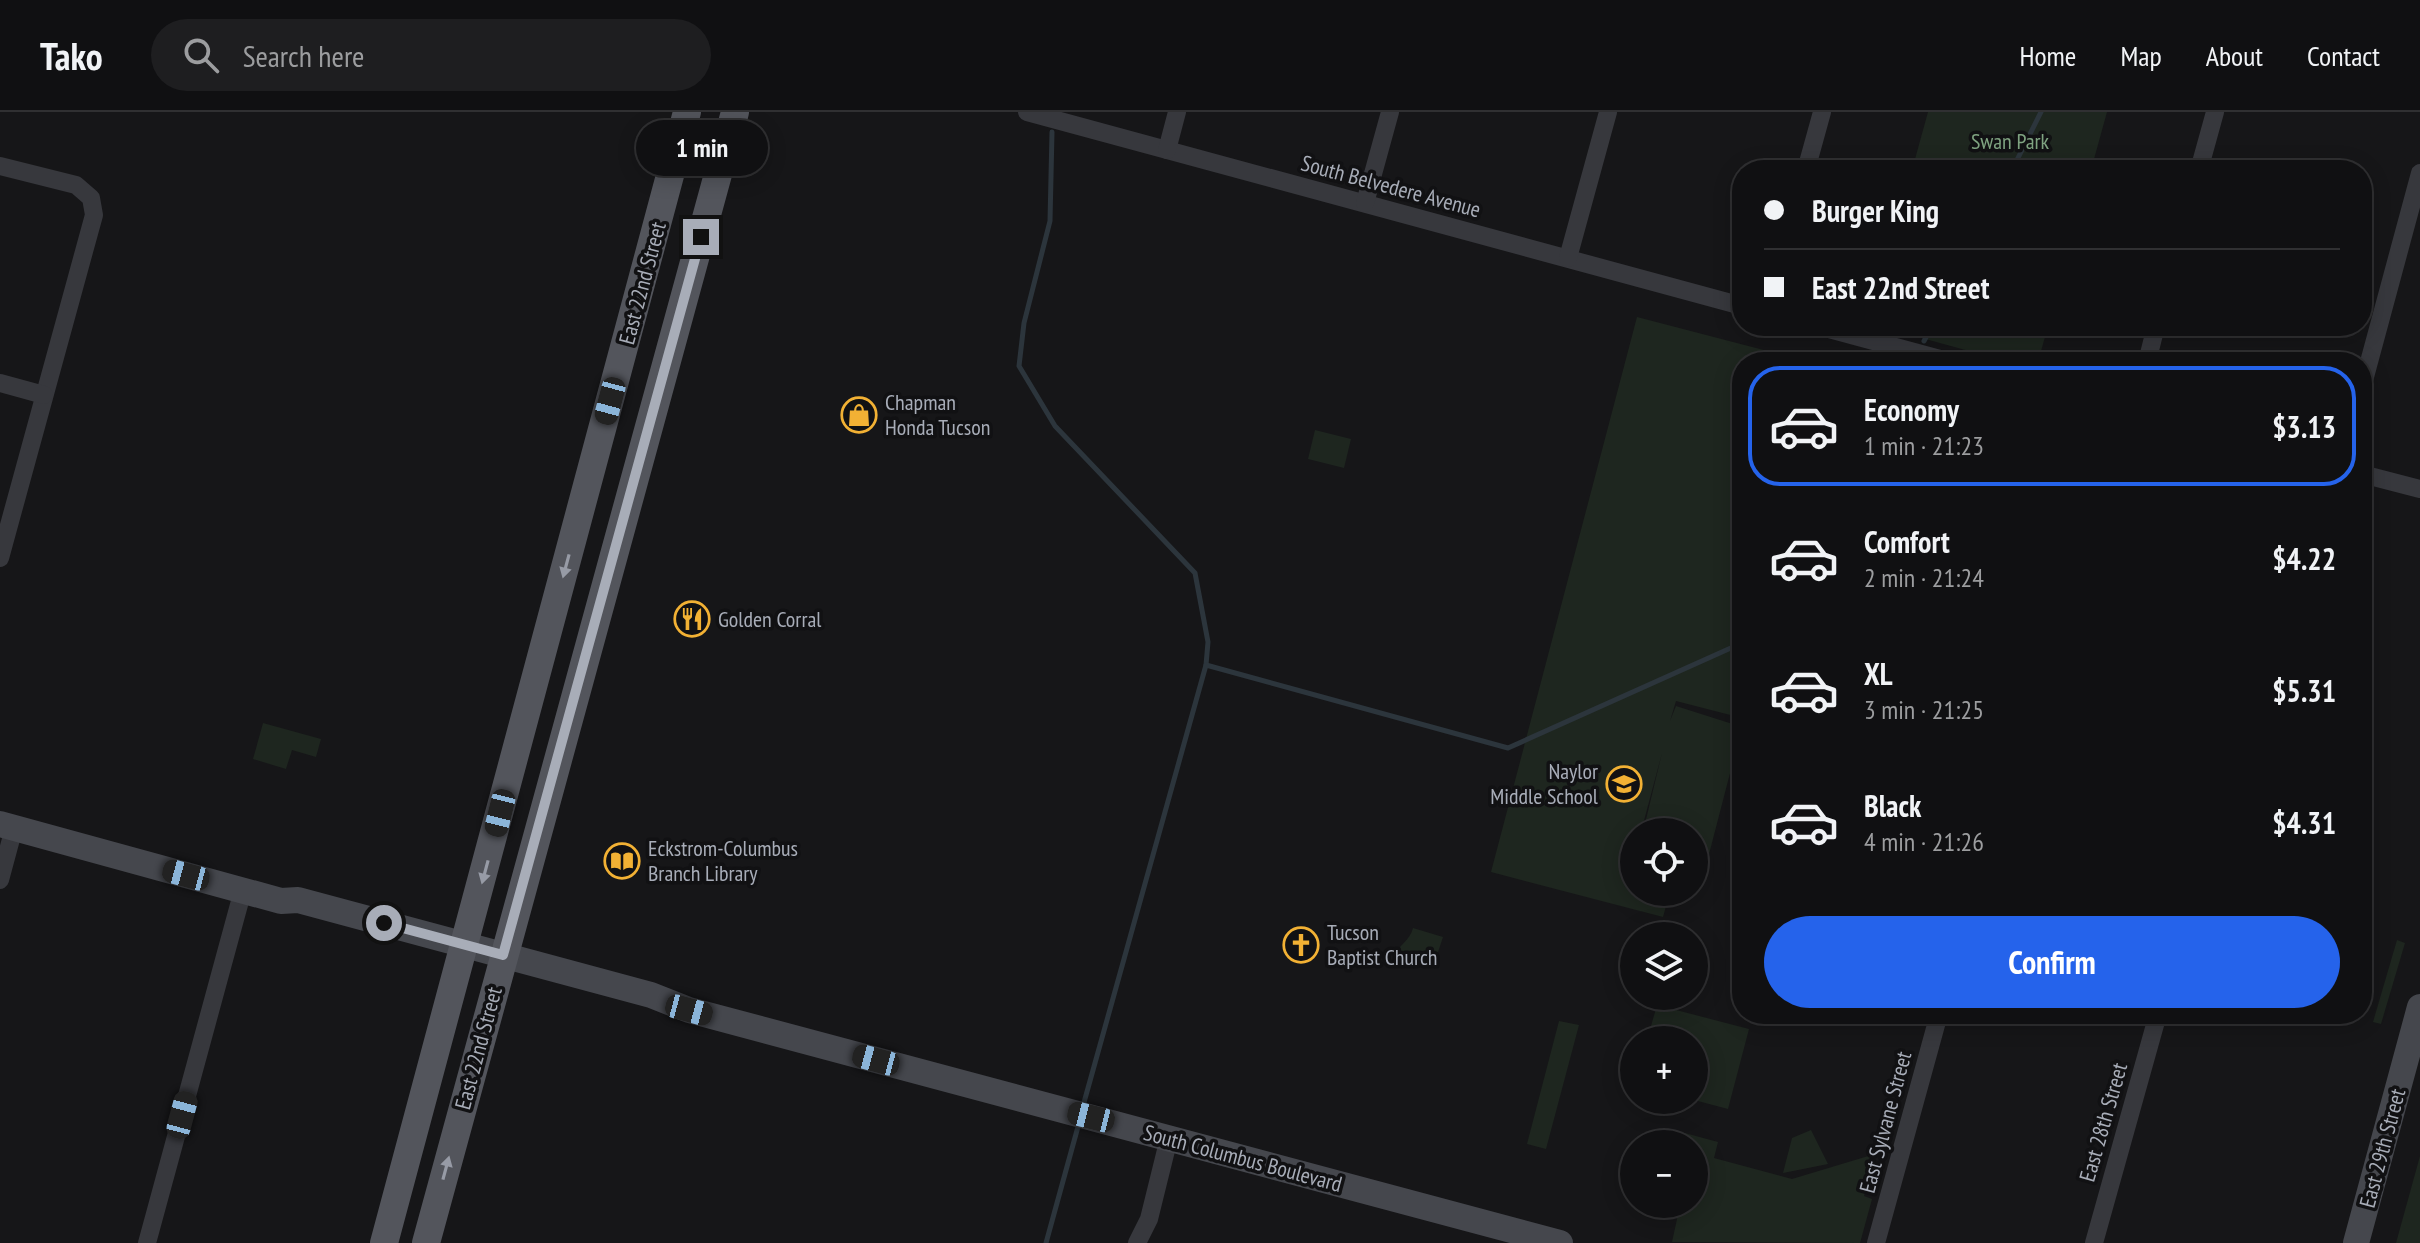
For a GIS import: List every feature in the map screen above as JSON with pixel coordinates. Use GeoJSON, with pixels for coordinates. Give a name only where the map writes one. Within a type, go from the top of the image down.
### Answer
{"type":"FeatureCollection","features":[{"type":"Feature","properties":{"kind":"main road","name":"East 22nd Street"},"geometry":{"type":"LineString","coordinates":[[384,1243],[687,112]]}},
{"type":"Feature","properties":{"kind":"main road","name":"East 22nd Street"},"geometry":{"type":"LineString","coordinates":[[426,1243],[735,112]]}},
{"type":"Feature","properties":{"kind":"street","name":"South Belvedere Avenue"},"geometry":{"type":"LineString","coordinates":[[1027,112],[1732,303]]}},
{"type":"Feature","properties":{"kind":"street"},"geometry":{"type":"LineString","coordinates":[[1167,150],[1177,112]]}},
{"type":"Feature","properties":{"kind":"street"},"geometry":{"type":"LineString","coordinates":[[1365,203],[1390,112]]}},
{"type":"Feature","properties":{"kind":"street"},"geometry":{"type":"LineString","coordinates":[[1568,258],[1608,112]]}},
{"type":"Feature","properties":{"kind":"street"},"geometry":{"type":"LineString","coordinates":[[1809,160],[1822,112]]}},
{"type":"Feature","properties":{"kind":"street"},"geometry":{"type":"LineString","coordinates":[[2202,160],[2215,112]]}},
{"type":"Feature","properties":{"kind":"street"},"geometry":{"type":"LineString","coordinates":[[0,166],[76,185],[96,201],[0,558]]}},
{"type":"Feature","properties":{"kind":"street"},"geometry":{"type":"LineString","coordinates":[[2372,352],[2420,173]]}},
{"type":"Feature","properties":{"kind":"street"},"geometry":{"type":"LineString","coordinates":[[1855,336],[1914,352]]}},
{"type":"Feature","properties":{"kind":"street"},"geometry":{"type":"LineString","coordinates":[[0,383],[44,395]]}},
{"type":"Feature","properties":{"kind":"street"},"geometry":{"type":"LineString","coordinates":[[2372,477],[2420,489]]}},
{"type":"Feature","properties":{"kind":"street","name":"South Columbus Boulevard"},"geometry":{"type":"LineString","coordinates":[[7,826],[281,901],[298,900],[464,944],[651,995],[689,1010],[1560,1243]]}},
{"type":"Feature","properties":{"kind":"street"},"geometry":{"type":"LineString","coordinates":[[0,880],[7,826]]}},
{"type":"Feature","properties":{"kind":"street"},"geometry":{"type":"LineString","coordinates":[[147,1243],[243,890]]}},
{"type":"Feature","properties":{"kind":"street","name":"East 29th Street"},"geometry":{"type":"LineString","coordinates":[[2356,1243],[2420,1007]]}},
{"type":"Feature","properties":{"kind":"street","name":"East Sylvane Street"},"geometry":{"type":"LineString","coordinates":[[1876,1243],[1936,1024]]}},
{"type":"Feature","properties":{"kind":"street","name":"East 28th Street"},"geometry":{"type":"LineString","coordinates":[[2094,1243],[2155,1024]]}},
{"type":"Feature","properties":{"kind":"street"},"geometry":{"type":"LineString","coordinates":[[1138,1240],[1137,1222],[1164,1137]]}},
{"type":"Feature","properties":{"kind":"green space","name":"Swan Park"},"geometry":{"type":"Polygon","coordinates":[[[1928,112],[2107,112],[2094,160],[1915,160],[1928,112]]]}},
{"type":"Feature","properties":{"kind":"green space"},"geometry":{"type":"Polygon","coordinates":[[[1637,317],[1772,352],[1732,352],[1732,715],[1676,701],[1670,721],[1676,706],[1732,724],[1732,766],[1708,858],[1708,818],[1646,818],[1662,753],[1645,818],[1620,818],[1620,906],[1491,872],[1637,317]]]}},
{"type":"Feature","properties":{"kind":"green space"},"geometry":{"type":"Polygon","coordinates":[[[1914,336],[2045,336],[2041,352],[1973,352],[1914,336]]]}},
{"type":"Feature","properties":{"kind":"green space"},"geometry":{"type":"Polygon","coordinates":[[[1315,430],[1351,439],[1344,468],[1308,459],[1315,430]]]}},
{"type":"Feature","properties":{"kind":"green space"},"geometry":{"type":"Polygon","coordinates":[[[263,723],[321,739],[316,757],[292,750],[286,769],[253,759],[263,723]]]}},
{"type":"Feature","properties":{"kind":"green space"},"geometry":{"type":"Polygon","coordinates":[[[1621,906],[1666,906],[1663,917],[1621,906]]]}},
{"type":"Feature","properties":{"kind":"green space"},"geometry":{"type":"Polygon","coordinates":[[[1413,928],[1443,937],[1433,967],[1394,957],[1413,928]]]}},
{"type":"Feature","properties":{"kind":"green space"},"geometry":{"type":"Polygon","coordinates":[[[2397,940],[2405,943],[2381,1024],[2373,1022],[2397,940]]]}},
{"type":"Feature","properties":{"kind":"green space"},"geometry":{"type":"Polygon","coordinates":[[[1656,1010],[1676,1010],[1749,1029],[1728,1109],[1708,1104],[1708,1026],[1651,1026],[1656,1010]]]}},
{"type":"Feature","properties":{"kind":"green space"},"geometry":{"type":"Polygon","coordinates":[[[1559,1021],[1579,1025],[1546,1149],[1527,1144],[1559,1021]]]}},
{"type":"Feature","properties":{"kind":"green space"},"geometry":{"type":"Polygon","coordinates":[[[1811,1130],[1828,1164],[1783,1173],[1792,1138],[1811,1130]]]}},
{"type":"Feature","properties":{"kind":"green space"},"geometry":{"type":"Polygon","coordinates":[[[1708,1139],[1718,1142],[1714,1158],[1792,1179],[1875,1154],[1864,1196],[1872,1199],[1860,1243],[1672,1242],[1677,1219],[1708,1218],[1708,1139]]]}},
{"type":"Feature","properties":{"kind":"green space"},"geometry":{"type":"Polygon","coordinates":[[[2420,1156],[2420,1243],[2396,1243],[2420,1156]]]}},
{"type":"Feature","properties":{"kind":"waterway"},"geometry":{"type":"LineString","coordinates":[[2017,160],[2041,112]]}},
{"type":"Feature","properties":{"kind":"waterway"},"geometry":{"type":"LineString","coordinates":[[1052,132],[1050,221],[1024,323],[1019,366],[1055,426],[1195,573],[1208,642],[1206,665]]}},
{"type":"Feature","properties":{"kind":"waterway"},"geometry":{"type":"LineString","coordinates":[[1924,341],[1927,336]]}},
{"type":"Feature","properties":{"kind":"waterway"},"geometry":{"type":"LineString","coordinates":[[1083,1106],[1206,665],[1508,748],[1732,647]]}},
{"type":"Feature","properties":{"kind":"waterway"},"geometry":{"type":"LineString","coordinates":[[1046,1243],[1079,1123]]}},
{"type":"Feature","properties":{"kind":"place","name":"Chapman Honda Tucson"},"geometry":{"type":"Point","coordinates":[859,415]}},
{"type":"Feature","properties":{"kind":"place","name":"Golden Corral"},"geometry":{"type":"Point","coordinates":[692,619]}},
{"type":"Feature","properties":{"kind":"place","name":"Naylor Middle School"},"geometry":{"type":"Point","coordinates":[1624,784]}},
{"type":"Feature","properties":{"kind":"place","name":"Eckstrom-Columbus Branch Library"},"geometry":{"type":"Point","coordinates":[622,861]}},
{"type":"Feature","properties":{"kind":"place","name":"Tucson Baptist Church"},"geometry":{"type":"Point","coordinates":[1301,945]}},
{"type":"Feature","properties":{"kind":"route"},"geometry":{"type":"LineString","coordinates":[[384,923],[503,955],[701,237]]}}]}
